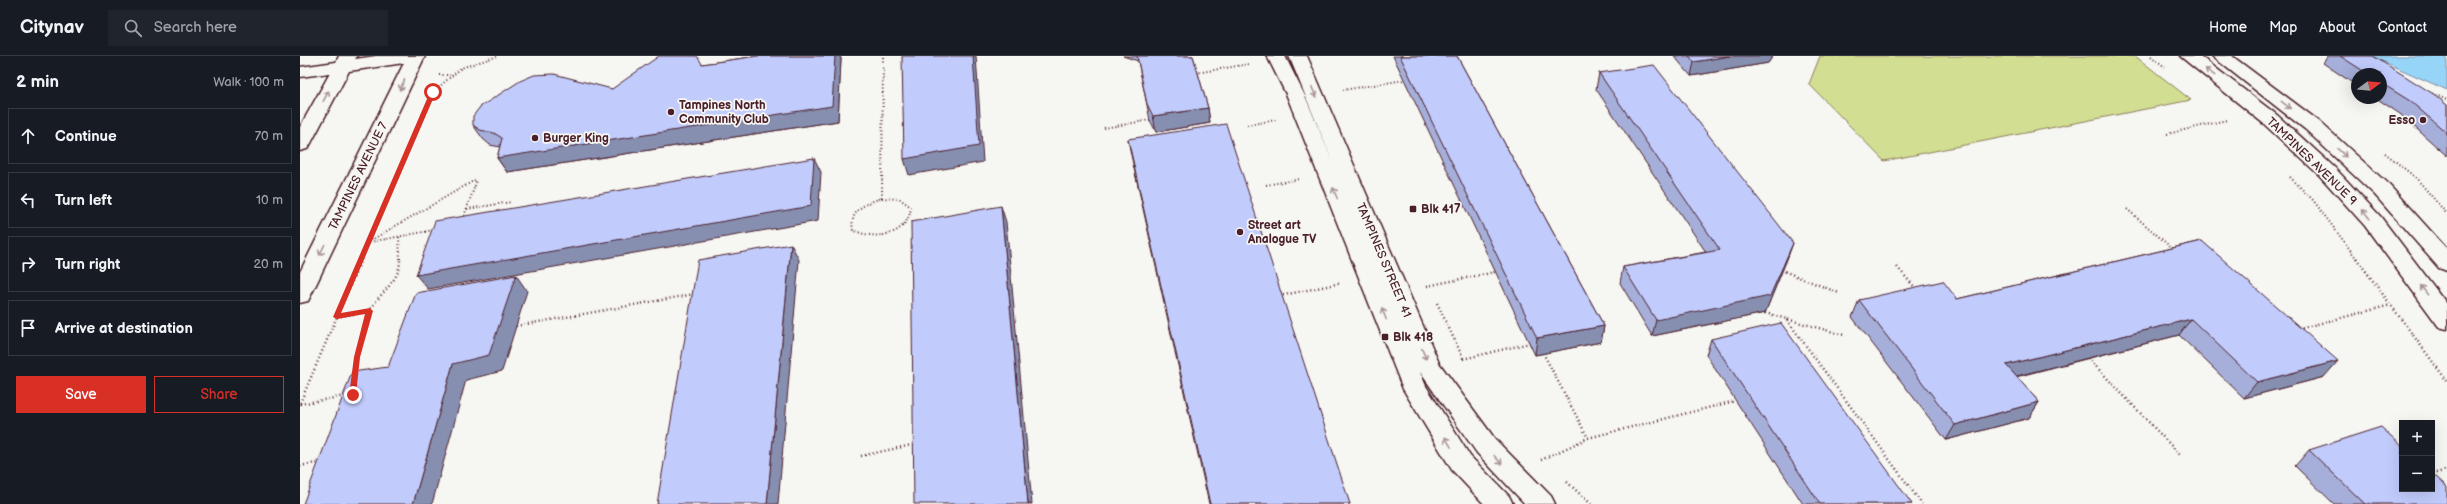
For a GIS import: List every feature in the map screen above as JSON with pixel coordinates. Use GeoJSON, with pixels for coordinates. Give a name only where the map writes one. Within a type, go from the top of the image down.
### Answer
{"type":"FeatureCollection","features":[{"type":"Feature","properties":{"kind":"main road"},"geometry":{"type":"LineString","coordinates":[[300,72],[345,61],[415,56]]}},
{"type":"Feature","properties":{"kind":"main road","name":"TAMPINES AVENUE 7"},"geometry":{"type":"LineString","coordinates":[[300,295],[415,56]]}},
{"type":"Feature","properties":{"kind":"main road","name":"TAMPINES STREET 41"},"geometry":{"type":"LineString","coordinates":[[1276,56],[1296,96],[1415,389],[1461,463],[1500,504]]}},
{"type":"Feature","properties":{"kind":"main road","name":"TAMPINES STREET 41"},"geometry":{"type":"LineString","coordinates":[[1298,56],[1429,367],[1486,446],[1514,477],[1542,504]]}},
{"type":"Feature","properties":{"kind":"main road","name":"TAMPINES AVENUE 9"},"geometry":{"type":"LineString","coordinates":[[2189,56],[2283,130],[2346,190],[2390,245],[2447,322]]}},
{"type":"Feature","properties":{"kind":"main road","name":"TAMPINES AVENUE 9"},"geometry":{"type":"LineString","coordinates":[[2221,56],[2319,132],[2382,190],[2447,263]]}},
{"type":"Feature","properties":{"kind":"main road"},"geometry":{"type":"LineString","coordinates":[[300,145],[345,61]]}},
{"type":"Feature","properties":{"kind":"path"},"geometry":{"type":"LineString","coordinates":[[300,404],[433,92],[450,75],[461,68],[498,56]]}},
{"type":"Feature","properties":{"kind":"path"},"geometry":{"type":"LineString","coordinates":[[882,198],[884,56]]}},
{"type":"Feature","properties":{"kind":"path"},"geometry":{"type":"LineString","coordinates":[[2151,56],[2170,70]]}},
{"type":"Feature","properties":{"kind":"path"},"geometry":{"type":"LineString","coordinates":[[1196,73],[1252,64]]}},
{"type":"Feature","properties":{"kind":"path"},"geometry":{"type":"LineString","coordinates":[[439,75],[450,75]]}},
{"type":"Feature","properties":{"kind":"path"},"geometry":{"type":"LineString","coordinates":[[1314,94],[1404,80]]}},
{"type":"Feature","properties":{"kind":"path"},"geometry":{"type":"LineString","coordinates":[[2424,90],[2447,100]]}},
{"type":"Feature","properties":{"kind":"path"},"geometry":{"type":"LineString","coordinates":[[2167,134],[2231,119],[2226,114]]}},
{"type":"Feature","properties":{"kind":"path"},"geometry":{"type":"LineString","coordinates":[[1247,125],[1282,119]]}},
{"type":"Feature","properties":{"kind":"path"},"geometry":{"type":"LineString","coordinates":[[1104,128],[1150,120]]}},
{"type":"Feature","properties":{"kind":"path"},"geometry":{"type":"LineString","coordinates":[[2286,173],[2313,200],[2447,381]]}},
{"type":"Feature","properties":{"kind":"path"},"geometry":{"type":"LineString","coordinates":[[1266,185],[1304,178]]}},
{"type":"Feature","properties":{"kind":"path"},"geometry":{"type":"LineString","coordinates":[[368,242],[477,179],[460,226]]}},
{"type":"Feature","properties":{"kind":"path"},"geometry":{"type":"LineString","coordinates":[[882,198],[900,199],[910,207],[911,213],[904,226],[896,231],[876,237],[859,234],[853,230],[851,218],[856,211],[868,203],[882,198]]}},
{"type":"Feature","properties":{"kind":"path"},"geometry":{"type":"LineString","coordinates":[[467,209],[510,202]]}},
{"type":"Feature","properties":{"kind":"path"},"geometry":{"type":"LineString","coordinates":[[2127,209],[2178,254]]}},
{"type":"Feature","properties":{"kind":"path"},"geometry":{"type":"LineString","coordinates":[[368,242],[437,230]]}},
{"type":"Feature","properties":{"kind":"path"},"geometry":{"type":"LineString","coordinates":[[353,377],[370,311],[395,279],[400,265],[398,237]]}},
{"type":"Feature","properties":{"kind":"path"},"geometry":{"type":"LineString","coordinates":[[1898,267],[1920,294]]}},
{"type":"Feature","properties":{"kind":"path"},"geometry":{"type":"LineString","coordinates":[[1781,270],[1839,293]]}},
{"type":"Feature","properties":{"kind":"path"},"geometry":{"type":"LineString","coordinates":[[1397,292],[1495,272]]}},
{"type":"Feature","properties":{"kind":"path"},"geometry":{"type":"LineString","coordinates":[[1425,278],[1431,292]]}},
{"type":"Feature","properties":{"kind":"path"},"geometry":{"type":"LineString","coordinates":[[1279,296],[1344,282]]}},
{"type":"Feature","properties":{"kind":"path"},"geometry":{"type":"LineString","coordinates":[[516,326],[698,293]]}},
{"type":"Feature","properties":{"kind":"path"},"geometry":{"type":"LineString","coordinates":[[1435,299],[1467,365]]}},
{"type":"Feature","properties":{"kind":"path"},"geometry":{"type":"LineString","coordinates":[[2292,330],[2391,305]]}},
{"type":"Feature","properties":{"kind":"path"},"geometry":{"type":"LineString","coordinates":[[337,317],[370,311]]}},
{"type":"Feature","properties":{"kind":"path"},"geometry":{"type":"LineString","coordinates":[[1765,313],[1844,335]]}},
{"type":"Feature","properties":{"kind":"path"},"geometry":{"type":"LineString","coordinates":[[1787,320],[1922,504]]}},
{"type":"Feature","properties":{"kind":"path"},"geometry":{"type":"LineString","coordinates":[[1429,367],[1530,344]]}},
{"type":"Feature","properties":{"kind":"path"},"geometry":{"type":"LineString","coordinates":[[1543,353],[1588,438]]}},
{"type":"Feature","properties":{"kind":"path"},"geometry":{"type":"LineString","coordinates":[[2088,358],[2181,456]]}},
{"type":"Feature","properties":{"kind":"path"},"geometry":{"type":"LineString","coordinates":[[300,404],[353,395]]}},
{"type":"Feature","properties":{"kind":"path"},"geometry":{"type":"LineString","coordinates":[[1514,477],[1542,460],[1588,438],[1736,401]]}},
{"type":"Feature","properties":{"kind":"path"},"geometry":{"type":"LineString","coordinates":[[861,456],[920,443]]}},
{"type":"Feature","properties":{"kind":"path"},"geometry":{"type":"LineString","coordinates":[[1536,455],[1547,464]]}},
{"type":"Feature","properties":{"kind":"path"},"geometry":{"type":"LineString","coordinates":[[300,466],[328,461]]}},
{"type":"Feature","properties":{"kind":"path"},"geometry":{"type":"LineString","coordinates":[[2435,473],[2447,470]]}},
{"type":"Feature","properties":{"kind":"path"},"geometry":{"type":"LineString","coordinates":[[1563,479],[1591,504]]}},
{"type":"Feature","properties":{"kind":"green space"},"geometry":{"type":"Polygon","coordinates":[[[1820,56],[2135,56],[2191,100],[1884,161],[1809,84],[1820,56]]]}},
{"type":"Feature","properties":{"kind":"water"},"geometry":{"type":"Polygon","coordinates":[[[2371,56],[2447,56],[2447,90],[2371,56]]]}},
{"type":"Feature","properties":{"kind":"building","name":"Tampines North Community Club"},"geometry":{"type":"Polygon","coordinates":[[[659,56],[697,56],[702,64],[758,56],[835,56],[832,106],[497,158],[502,138],[494,133],[480,130],[473,125],[473,116],[480,107],[520,81],[534,75],[554,74],[612,89],[659,56]]]}},
{"type":"Feature","properties":{"kind":"building"},"geometry":{"type":"Polygon","coordinates":[[[902,56],[973,56],[979,146],[904,159],[902,56]]]}},
{"type":"Feature","properties":{"kind":"building"},"geometry":{"type":"Polygon","coordinates":[[[1137,56],[1193,56],[1208,108],[1153,116],[1147,104],[1137,56]]]}},
{"type":"Feature","properties":{"kind":"building"},"geometry":{"type":"Polygon","coordinates":[[[1400,56],[1457,56],[1604,326],[1537,338],[1400,56]]]}},
{"type":"Feature","properties":{"kind":"building"},"geometry":{"type":"Polygon","coordinates":[[[1689,56],[1729,56],[1694,62],[1689,56]]]}},
{"type":"Feature","properties":{"kind":"building"},"geometry":{"type":"Polygon","coordinates":[[[2340,56],[2373,56],[2435,95],[2447,105],[2447,133],[2410,101],[2387,87],[2387,68],[2359,68],[2340,56]]]}},
{"type":"Feature","properties":{"kind":"building"},"geometry":{"type":"Polygon","coordinates":[[[1654,65],[1793,243],[1770,296],[1656,320],[1623,267],[1720,250],[1599,73],[1654,65]]]}},
{"type":"Feature","properties":{"kind":"building"},"geometry":{"type":"Polygon","coordinates":[[[1226,124],[1350,504],[1210,504],[1128,139],[1226,124]]]}},
{"type":"Feature","properties":{"kind":"building"},"geometry":{"type":"Polygon","coordinates":[[[814,158],[811,206],[416,275],[435,221],[814,158]]]}},
{"type":"Feature","properties":{"kind":"building"},"geometry":{"type":"Polygon","coordinates":[[[1001,206],[1028,504],[914,504],[911,222],[1001,206]]]}},
{"type":"Feature","properties":{"kind":"building"},"geometry":{"type":"Polygon","coordinates":[[[2202,241],[2338,361],[2257,382],[2191,319],[2006,365],[2039,402],[1955,425],[1859,300],[1943,281],[1957,299],[2202,241]]]}},
{"type":"Feature","properties":{"kind":"building"},"geometry":{"type":"Polygon","coordinates":[[[791,244],[767,504],[657,504],[698,260],[791,244]]]}},
{"type":"Feature","properties":{"kind":"building"},"geometry":{"type":"Polygon","coordinates":[[[516,275],[489,355],[453,364],[413,504],[303,504],[352,372],[388,367],[416,293],[516,275]]]}},
{"type":"Feature","properties":{"kind":"building"},"geometry":{"type":"Polygon","coordinates":[[[1781,323],[1912,504],[1820,504],[1711,339],[1781,323]]]}},
{"type":"Feature","properties":{"kind":"building"},"geometry":{"type":"Polygon","coordinates":[[[2381,427],[2399,443],[2399,492],[2435,492],[2435,476],[2447,487],[2447,504],[2365,504],[2309,450],[2381,427]]]}},
{"type":"Feature","properties":{"kind":"place","name":"Tampines North Community Club"},"geometry":{"type":"Point","coordinates":[671,112]}},
{"type":"Feature","properties":{"kind":"place","name":"Esso"},"geometry":{"type":"Point","coordinates":[2423,120]}},
{"type":"Feature","properties":{"kind":"place","name":"Burger King"},"geometry":{"type":"Point","coordinates":[535,138]}},
{"type":"Feature","properties":{"kind":"place","name":"Blk 417"},"geometry":{"type":"Point","coordinates":[1413,209]}},
{"type":"Feature","properties":{"kind":"place","name":"Street art Analogue TV"},"geometry":{"type":"Point","coordinates":[1240,232]}},
{"type":"Feature","properties":{"kind":"place","name":"Blk 418"},"geometry":{"type":"Point","coordinates":[1385,337]}},
{"type":"Feature","properties":{"kind":"route"},"geometry":{"type":"LineString","coordinates":[[353,395],[353,377],[357,357],[370,311],[337,317],[411,140],[433,92]]}}]}
